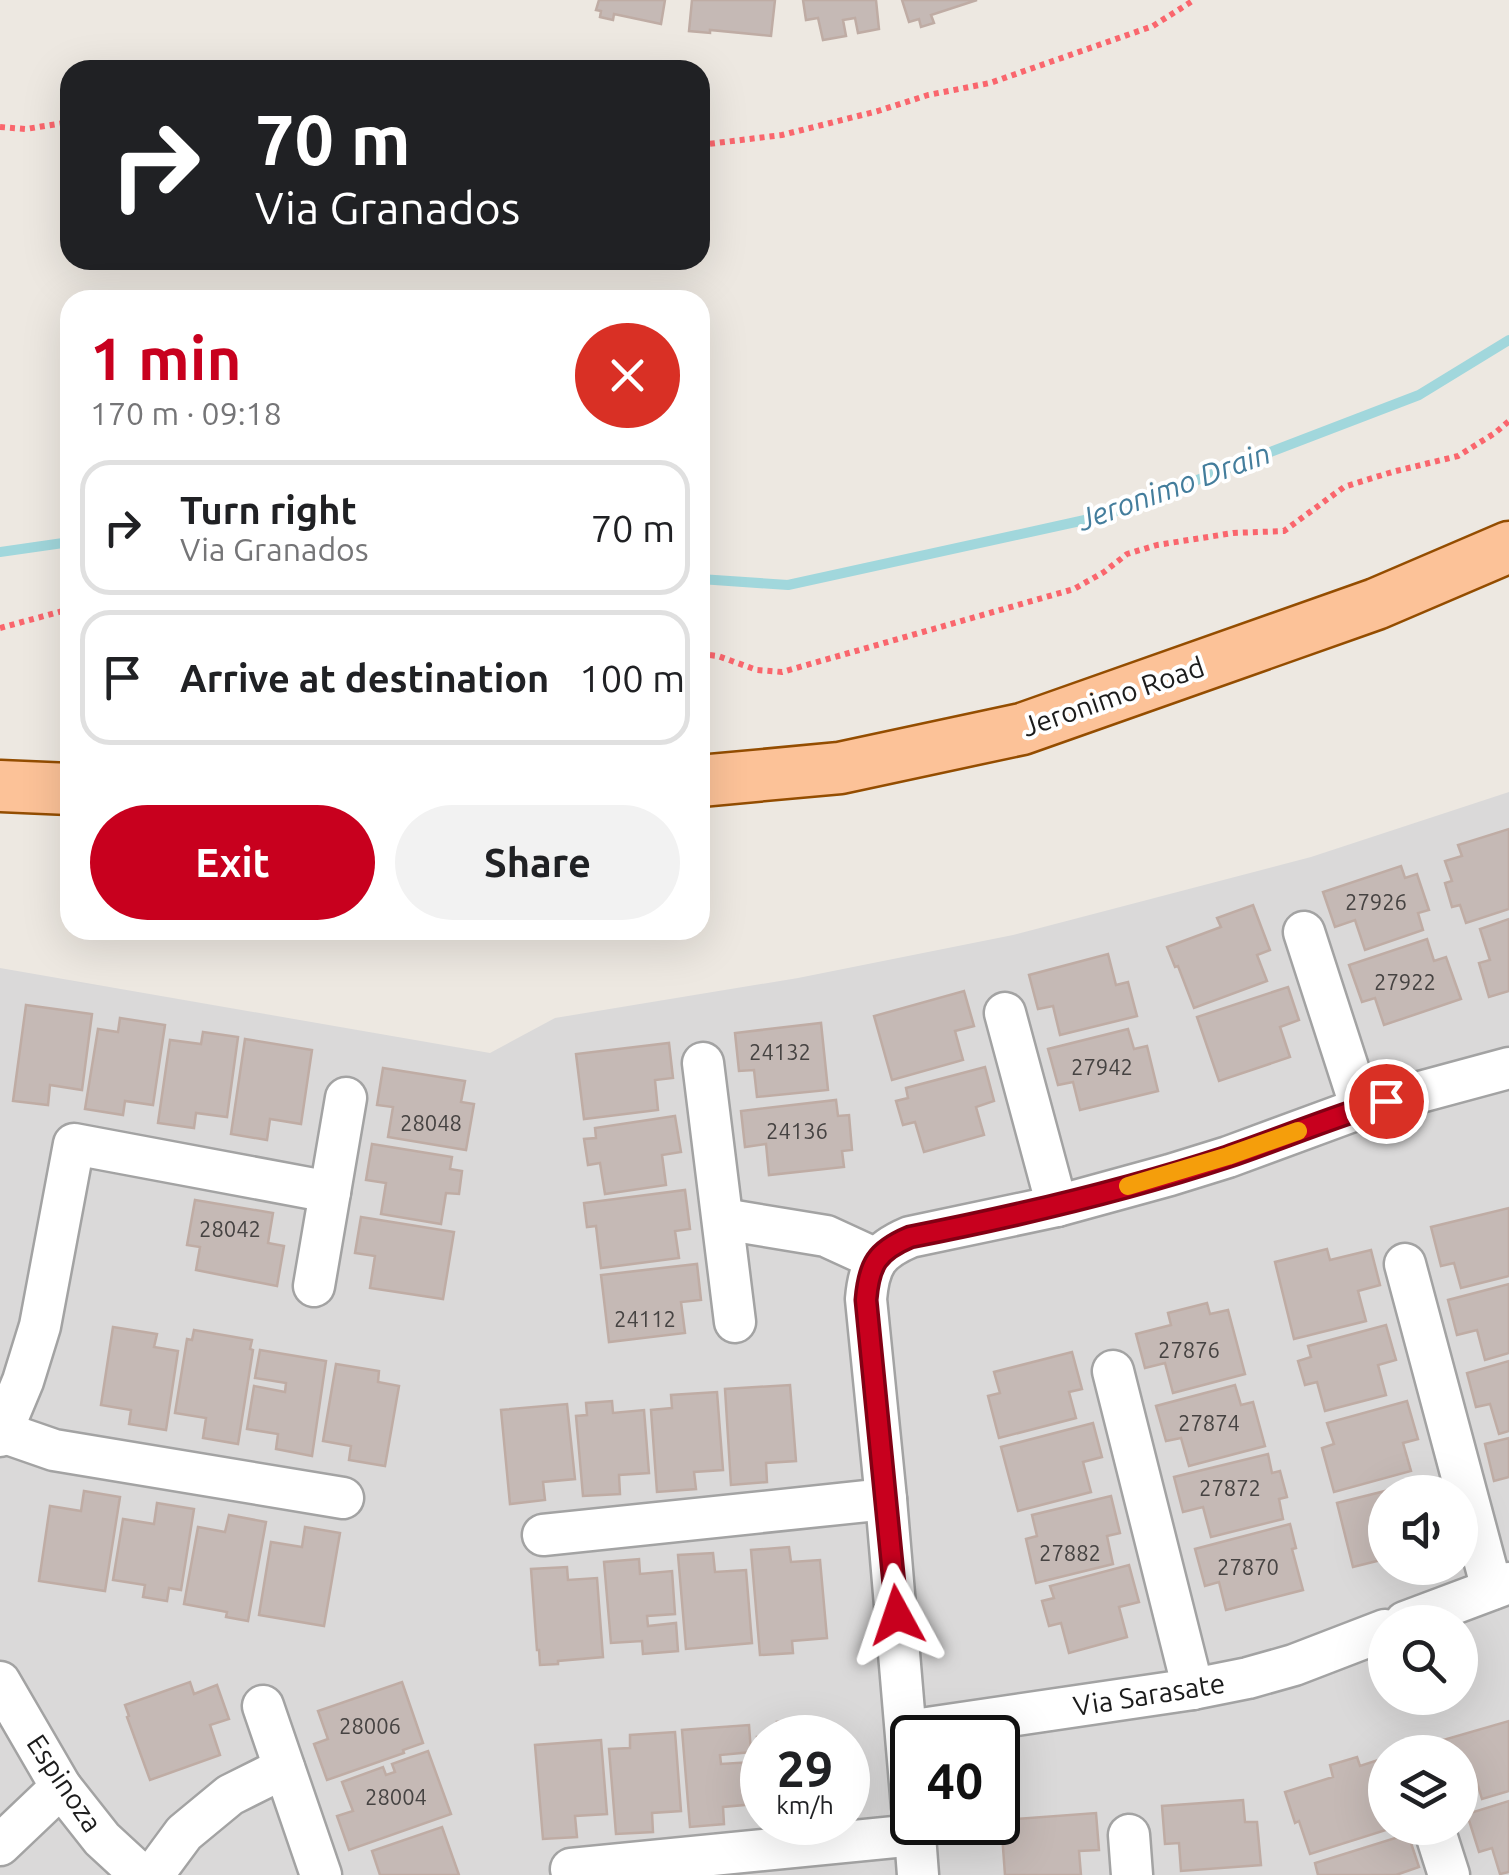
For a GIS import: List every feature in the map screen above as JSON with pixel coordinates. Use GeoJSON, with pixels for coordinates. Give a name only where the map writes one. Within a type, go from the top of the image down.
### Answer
{"type":"FeatureCollection","features":[{"type":"Feature","properties":{"kind":"main road","name":"Jeronimo Road"},"geometry":{"type":"LineString","coordinates":[[710,780],[840,768],[1022,729],[1376,604],[1509,547]]}},
{"type":"Feature","properties":{"kind":"main road"},"geometry":{"type":"LineString","coordinates":[[0,786],[60,789]]}},
{"type":"Feature","properties":{"kind":"street"},"geometry":{"type":"LineString","coordinates":[[1304,932],[1360,1108]]}},
{"type":"Feature","properties":{"kind":"street"},"geometry":{"type":"LineString","coordinates":[[1005,1013],[1057,1206]]}},
{"type":"Feature","properties":{"kind":"street"},"geometry":{"type":"LineString","coordinates":[[703,1063],[736,1322]]}},
{"type":"Feature","properties":{"kind":"street"},"geometry":{"type":"LineString","coordinates":[[906,1715],[866,1300],[868,1278],[876,1259],[890,1245],[910,1237],[1057,1206],[1228,1156],[1360,1108],[1509,1068]]}},
{"type":"Feature","properties":{"kind":"street"},"geometry":{"type":"LineString","coordinates":[[314,1286],[346,1098]]}},
{"type":"Feature","properties":{"kind":"street"},"geometry":{"type":"LineString","coordinates":[[330,1192],[74,1144],[40,1326],[1,1434],[54,1450],[343,1498]]}},
{"type":"Feature","properties":{"kind":"street"},"geometry":{"type":"LineString","coordinates":[[722,1219],[826,1236],[876,1259]]}},
{"type":"Feature","properties":{"kind":"street"},"geometry":{"type":"LineString","coordinates":[[1405,1264],[1500,1586],[1450,1605]]}},
{"type":"Feature","properties":{"kind":"street"},"geometry":{"type":"LineString","coordinates":[[1113,1372],[1193,1689]]}},
{"type":"Feature","properties":{"kind":"street"},"geometry":{"type":"LineString","coordinates":[[543,1534],[886,1500]]}},
{"type":"Feature","properties":{"kind":"street","name":"Via Sarasate"},"geometry":{"type":"LineString","coordinates":[[1016,1715],[1248,1678],[1368,1637]]}},
{"type":"Feature","properties":{"kind":"street","name":"Espinoza"},"geometry":{"type":"LineString","coordinates":[[0,1682],[61,1786],[102,1839],[141,1875]]}},
{"type":"Feature","properties":{"kind":"street"},"geometry":{"type":"LineString","coordinates":[[263,1706],[321,1875]]}},
{"type":"Feature","properties":{"kind":"street"},"geometry":{"type":"LineString","coordinates":[[153,1875],[184,1833],[230,1795],[284,1768]]}},
{"type":"Feature","properties":{"kind":"street"},"geometry":{"type":"LineString","coordinates":[[0,1845],[61,1786]]}},
{"type":"Feature","properties":{"kind":"street"},"geometry":{"type":"LineString","coordinates":[[571,1869],[890,1825]]}},
{"type":"Feature","properties":{"kind":"street"},"geometry":{"type":"LineString","coordinates":[[1129,1835],[1132,1875]]}},
{"type":"Feature","properties":{"kind":"street"},"geometry":{"type":"LineString","coordinates":[[915,1845],[918,1875]]}},
{"type":"Feature","properties":{"kind":"street"},"geometry":{"type":"LineString","coordinates":[[1439,1845],[1449,1875]]}},
{"type":"Feature","properties":{"kind":"path"},"geometry":{"type":"LineString","coordinates":[[710,143],[782,135],[928,95],[990,83],[1153,26],[1194,0]]}},
{"type":"Feature","properties":{"kind":"path"},"geometry":{"type":"LineString","coordinates":[[0,127],[26,129],[60,124]]}},
{"type":"Feature","properties":{"kind":"path"},"geometry":{"type":"LineString","coordinates":[[710,655],[757,670],[782,672],[1074,590],[1126,554],[1233,533],[1284,531],[1344,488],[1458,456],[1509,421]]}},
{"type":"Feature","properties":{"kind":"path"},"geometry":{"type":"LineString","coordinates":[[0,628],[60,612]]}},
{"type":"Feature","properties":{"kind":"shaded area"},"geometry":{"type":"Polygon","coordinates":[[[1509,792],[1509,1875],[0,1875],[0,968],[490,1053],[555,1018],[798,978],[1013,935],[1311,857],[1509,792]]]}},
{"type":"Feature","properties":{"kind":"building"},"geometry":{"type":"Polygon","coordinates":[[[599,0],[665,0],[661,24],[614,14],[613,20],[600,17],[601,11],[596,10],[599,0]]]}},
{"type":"Feature","properties":{"kind":"building"},"geometry":{"type":"Polygon","coordinates":[[[692,0],[775,0],[771,36],[689,31],[692,0]]]}},
{"type":"Feature","properties":{"kind":"building"},"geometry":{"type":"Polygon","coordinates":[[[803,0],[876,0],[879,29],[858,33],[855,18],[843,20],[846,36],[823,40],[818,18],[806,20],[803,0]]]}},
{"type":"Feature","properties":{"kind":"building"},"geometry":{"type":"Polygon","coordinates":[[[902,0],[977,0],[931,15],[934,23],[921,27],[919,19],[909,22],[902,0]]]}},
{"type":"Feature","properties":{"kind":"building"},"geometry":{"type":"Polygon","coordinates":[[[1509,829],[1509,909],[1466,923],[1460,905],[1452,907],[1445,883],[1452,881],[1445,861],[1462,856],[1458,845],[1509,829]]]}},
{"type":"Feature","properties":{"kind":"building"},"geometry":{"type":"Polygon","coordinates":[[[1401,866],[1405,878],[1417,874],[1429,910],[1418,913],[1423,930],[1365,950],[1355,920],[1335,927],[1323,892],[1401,866]]]}},
{"type":"Feature","properties":{"kind":"building"},"geometry":{"type":"Polygon","coordinates":[[[1253,905],[1270,950],[1257,955],[1267,981],[1194,1008],[1167,947],[1221,927],[1217,918],[1253,905]]]}},
{"type":"Feature","properties":{"kind":"building"},"geometry":{"type":"Polygon","coordinates":[[[1509,919],[1509,991],[1489,997],[1479,963],[1490,960],[1480,929],[1509,919]]]}},
{"type":"Feature","properties":{"kind":"building"},"geometry":{"type":"Polygon","coordinates":[[[1427,939],[1434,961],[1446,957],[1461,999],[1384,1025],[1375,998],[1362,1002],[1349,965],[1427,939]]]}},
{"type":"Feature","properties":{"kind":"building"},"geometry":{"type":"Polygon","coordinates":[[[1108,954],[1116,985],[1128,982],[1137,1016],[1060,1035],[1053,1006],[1038,1009],[1029,975],[1108,954]]]}},
{"type":"Feature","properties":{"kind":"building"},"geometry":{"type":"Polygon","coordinates":[[[1288,987],[1299,1020],[1280,1027],[1290,1057],[1219,1081],[1197,1017],[1288,987]]]}},
{"type":"Feature","properties":{"kind":"building"},"geometry":{"type":"Polygon","coordinates":[[[964,991],[974,1026],[955,1031],[963,1060],[892,1080],[874,1016],[964,991]]]}},
{"type":"Feature","properties":{"kind":"building"},"geometry":{"type":"Polygon","coordinates":[[[26,1005],[92,1014],[82,1090],[50,1085],[48,1105],[13,1101],[26,1005]]]}},
{"type":"Feature","properties":{"kind":"building"},"geometry":{"type":"Polygon","coordinates":[[[120,1018],[165,1025],[153,1105],[125,1101],[123,1115],[85,1109],[98,1029],[118,1032],[120,1018]]]}},
{"type":"Feature","properties":{"kind":"building"},"geometry":{"type":"Polygon","coordinates":[[[821,1023],[828,1090],[757,1097],[754,1070],[739,1071],[735,1033],[821,1023]]]}},
{"type":"Feature","properties":{"kind":"building"},"geometry":{"type":"Polygon","coordinates":[[[1128,1029],[1134,1049],[1147,1046],[1158,1091],[1080,1110],[1073,1082],[1058,1085],[1048,1049],[1128,1029]]]}},
{"type":"Feature","properties":{"kind":"building"},"geometry":{"type":"Polygon","coordinates":[[[203,1032],[238,1037],[227,1117],[196,1113],[194,1128],[158,1123],[170,1040],[201,1044],[203,1032]]]}},
{"type":"Feature","properties":{"kind":"building"},"geometry":{"type":"Polygon","coordinates":[[[245,1039],[312,1050],[301,1124],[270,1119],[267,1140],[231,1134],[245,1039]]]}},
{"type":"Feature","properties":{"kind":"building"},"geometry":{"type":"Polygon","coordinates":[[[669,1043],[673,1078],[655,1080],[658,1110],[584,1119],[576,1054],[669,1043]]]}},
{"type":"Feature","properties":{"kind":"building"},"geometry":{"type":"Polygon","coordinates":[[[985,1067],[994,1101],[976,1107],[984,1135],[924,1152],[915,1122],[903,1125],[896,1101],[908,1098],[906,1088],[985,1067]]]}},
{"type":"Feature","properties":{"kind":"building"},"geometry":{"type":"Polygon","coordinates":[[[383,1068],[465,1081],[461,1102],[474,1104],[466,1150],[388,1137],[393,1107],[377,1105],[383,1068]]]}},
{"type":"Feature","properties":{"kind":"building"},"geometry":{"type":"Polygon","coordinates":[[[836,1100],[838,1116],[849,1115],[852,1150],[842,1151],[844,1167],[769,1175],[766,1144],[745,1147],[741,1111],[836,1100]]]}},
{"type":"Feature","properties":{"kind":"building"},"geometry":{"type":"Polygon","coordinates":[[[675,1116],[681,1152],[662,1155],[666,1185],[605,1194],[600,1163],[588,1165],[584,1139],[596,1138],[595,1128],[675,1116]]]}},
{"type":"Feature","properties":{"kind":"building"},"geometry":{"type":"Polygon","coordinates":[[[372,1144],[452,1157],[450,1169],[462,1171],[459,1194],[446,1193],[441,1224],[381,1214],[386,1183],[366,1180],[372,1144]]]}},
{"type":"Feature","properties":{"kind":"building"},"geometry":{"type":"Polygon","coordinates":[[[685,1190],[690,1229],[675,1231],[679,1258],[601,1268],[596,1226],[587,1227],[584,1203],[685,1190]]]}},
{"type":"Feature","properties":{"kind":"building"},"geometry":{"type":"Polygon","coordinates":[[[195,1200],[273,1213],[268,1243],[284,1246],[277,1286],[196,1270],[200,1247],[187,1245],[195,1200]]]}},
{"type":"Feature","properties":{"kind":"building"},"geometry":{"type":"Polygon","coordinates":[[[1509,1208],[1509,1276],[1461,1288],[1454,1263],[1441,1266],[1431,1227],[1509,1208]]]}},
{"type":"Feature","properties":{"kind":"building"},"geometry":{"type":"Polygon","coordinates":[[[361,1217],[454,1232],[443,1299],[370,1288],[375,1256],[355,1253],[361,1217]]]}},
{"type":"Feature","properties":{"kind":"building"},"geometry":{"type":"Polygon","coordinates":[[[1327,1249],[1330,1260],[1371,1250],[1380,1285],[1358,1291],[1366,1321],[1294,1339],[1275,1262],[1327,1249]]]}},
{"type":"Feature","properties":{"kind":"building"},"geometry":{"type":"Polygon","coordinates":[[[697,1264],[701,1300],[681,1302],[685,1333],[609,1342],[601,1275],[697,1264]]]}},
{"type":"Feature","properties":{"kind":"building"},"geometry":{"type":"Polygon","coordinates":[[[1509,1284],[1509,1353],[1485,1360],[1477,1330],[1457,1335],[1448,1300],[1509,1284]]]}},
{"type":"Feature","properties":{"kind":"building"},"geometry":{"type":"Polygon","coordinates":[[[1207,1303],[1210,1314],[1228,1310],[1245,1374],[1173,1393],[1165,1363],[1145,1368],[1136,1334],[1171,1325],[1168,1313],[1207,1303]]]}},
{"type":"Feature","properties":{"kind":"building"},"geometry":{"type":"Polygon","coordinates":[[[1386,1325],[1396,1360],[1378,1365],[1386,1395],[1325,1411],[1317,1382],[1305,1385],[1298,1361],[1311,1357],[1308,1346],[1386,1325]]]}},
{"type":"Feature","properties":{"kind":"building"},"geometry":{"type":"Polygon","coordinates":[[[113,1327],[157,1334],[154,1347],[178,1351],[166,1430],[129,1424],[131,1410],[101,1405],[113,1327]]]}},
{"type":"Feature","properties":{"kind":"building"},"geometry":{"type":"Polygon","coordinates":[[[194,1330],[252,1340],[238,1444],[203,1438],[206,1418],[175,1413],[187,1339],[192,1340],[194,1330]]]}},
{"type":"Feature","properties":{"kind":"building"},"geometry":{"type":"Polygon","coordinates":[[[260,1350],[326,1361],[312,1456],[276,1449],[278,1434],[247,1429],[254,1386],[285,1392],[286,1383],[255,1378],[260,1350]]]}},
{"type":"Feature","properties":{"kind":"building"},"geometry":{"type":"Polygon","coordinates":[[[1072,1352],[1082,1389],[1069,1392],[1076,1418],[999,1438],[988,1396],[1000,1393],[994,1372],[1072,1352]]]}},
{"type":"Feature","properties":{"kind":"building"},"geometry":{"type":"Polygon","coordinates":[[[1509,1361],[1509,1431],[1499,1434],[1490,1404],[1476,1407],[1467,1373],[1509,1361]]]}},
{"type":"Feature","properties":{"kind":"building"},"geometry":{"type":"Polygon","coordinates":[[[336,1364],[379,1371],[378,1382],[399,1386],[385,1466],[349,1460],[351,1446],[323,1441],[336,1364]]]}},
{"type":"Feature","properties":{"kind":"building"},"geometry":{"type":"Polygon","coordinates":[[[790,1385],[796,1461],[766,1463],[767,1482],[731,1485],[725,1389],[790,1385]]]}},
{"type":"Feature","properties":{"kind":"building"},"geometry":{"type":"Polygon","coordinates":[[[1235,1385],[1241,1405],[1253,1402],[1265,1446],[1189,1466],[1181,1438],[1166,1441],[1156,1406],[1235,1385]]]}},
{"type":"Feature","properties":{"kind":"building"},"geometry":{"type":"Polygon","coordinates":[[[717,1392],[723,1470],[694,1472],[696,1489],[657,1492],[651,1410],[672,1408],[671,1395],[717,1392]]]}},
{"type":"Feature","properties":{"kind":"building"},"geometry":{"type":"Polygon","coordinates":[[[612,1401],[613,1413],[644,1410],[649,1473],[619,1475],[620,1494],[583,1496],[576,1416],[587,1415],[586,1403],[612,1401]]]}},
{"type":"Feature","properties":{"kind":"building"},"geometry":{"type":"Polygon","coordinates":[[[1407,1401],[1418,1439],[1403,1443],[1411,1471],[1368,1475],[1368,1483],[1334,1492],[1322,1448],[1334,1444],[1327,1423],[1407,1401]]]}},
{"type":"Feature","properties":{"kind":"building"},"geometry":{"type":"Polygon","coordinates":[[[567,1404],[575,1479],[543,1482],[545,1500],[510,1504],[501,1410],[567,1404]]]}},
{"type":"Feature","properties":{"kind":"building"},"geometry":{"type":"Polygon","coordinates":[[[1093,1423],[1102,1457],[1083,1462],[1091,1492],[1018,1511],[1001,1447],[1093,1423]]]}},
{"type":"Feature","properties":{"kind":"building"},"geometry":{"type":"Polygon","coordinates":[[[1509,1438],[1509,1477],[1494,1481],[1485,1444],[1509,1438]]]}},
{"type":"Feature","properties":{"kind":"building"},"geometry":{"type":"Polygon","coordinates":[[[1268,1454],[1272,1473],[1280,1471],[1287,1497],[1279,1499],[1283,1519],[1211,1537],[1203,1507],[1183,1512],[1174,1477],[1268,1454]]]}},
{"type":"Feature","properties":{"kind":"building"},"geometry":{"type":"Polygon","coordinates":[[[84,1491],[120,1497],[105,1591],[39,1581],[50,1506],[81,1511],[84,1491]]]}},
{"type":"Feature","properties":{"kind":"building"},"geometry":{"type":"Polygon","coordinates":[[[1368,1495],[1368,1563],[1353,1567],[1337,1503],[1368,1495]]]}},
{"type":"Feature","properties":{"kind":"building"},"geometry":{"type":"Polygon","coordinates":[[[1111,1496],[1120,1533],[1107,1536],[1113,1564],[1036,1583],[1026,1539],[1037,1536],[1032,1515],[1111,1496]]]}},
{"type":"Feature","properties":{"kind":"building"},"geometry":{"type":"Polygon","coordinates":[[[157,1503],[194,1509],[181,1590],[169,1588],[167,1601],[143,1597],[145,1585],[113,1580],[123,1519],[154,1524],[157,1503]]]}},
{"type":"Feature","properties":{"kind":"building"},"geometry":{"type":"Polygon","coordinates":[[[229,1515],[266,1522],[248,1621],[226,1617],[227,1612],[184,1604],[198,1527],[225,1532],[229,1515]]]}},
{"type":"Feature","properties":{"kind":"building"},"geometry":{"type":"Polygon","coordinates":[[[1290,1524],[1303,1590],[1226,1610],[1219,1582],[1205,1586],[1195,1549],[1290,1524]]]}},
{"type":"Feature","properties":{"kind":"building"},"geometry":{"type":"Polygon","coordinates":[[[305,1527],[340,1533],[324,1626],[259,1615],[271,1542],[302,1547],[305,1527]]]}},
{"type":"Feature","properties":{"kind":"building"},"geometry":{"type":"Polygon","coordinates":[[[789,1547],[791,1562],[820,1560],[827,1638],[792,1641],[793,1653],[760,1655],[751,1550],[789,1547]]]}},
{"type":"Feature","properties":{"kind":"building"},"geometry":{"type":"Polygon","coordinates":[[[713,1553],[715,1572],[746,1570],[752,1643],[686,1649],[678,1555],[713,1553]]]}},
{"type":"Feature","properties":{"kind":"building"},"geometry":{"type":"Polygon","coordinates":[[[639,1559],[640,1574],[672,1571],[675,1614],[647,1616],[648,1626],[676,1623],[678,1651],[643,1654],[642,1641],[611,1643],[604,1562],[639,1559]]]}},
{"type":"Feature","properties":{"kind":"building"},"geometry":{"type":"Polygon","coordinates":[[[1129,1565],[1139,1602],[1119,1607],[1127,1637],[1069,1653],[1061,1623],[1049,1626],[1042,1601],[1054,1598],[1050,1586],[1129,1565]]]}},
{"type":"Feature","properties":{"kind":"building"},"geometry":{"type":"Polygon","coordinates":[[[567,1567],[568,1580],[597,1578],[603,1657],[540,1665],[531,1569],[567,1567]]]}},
{"type":"Feature","properties":{"kind":"building"},"geometry":{"type":"Polygon","coordinates":[[[190,1682],[194,1694],[217,1685],[229,1719],[210,1725],[220,1755],[150,1780],[125,1705],[190,1682]]]}},
{"type":"Feature","properties":{"kind":"building"},"geometry":{"type":"Polygon","coordinates":[[[402,1682],[423,1743],[327,1780],[314,1744],[328,1739],[318,1711],[402,1682]]]}},
{"type":"Feature","properties":{"kind":"building"},"geometry":{"type":"Polygon","coordinates":[[[1509,1721],[1509,1791],[1482,1799],[1478,1786],[1478,1735],[1460,1735],[1509,1721]]]}},
{"type":"Feature","properties":{"kind":"building"},"geometry":{"type":"Polygon","coordinates":[[[740,1726],[740,1753],[720,1755],[721,1764],[740,1763],[740,1805],[723,1807],[724,1824],[690,1827],[682,1730],[740,1726]]]}},
{"type":"Feature","properties":{"kind":"building"},"geometry":{"type":"Polygon","coordinates":[[[675,1732],[681,1811],[652,1813],[653,1832],[616,1834],[609,1749],[630,1748],[630,1735],[675,1732]]]}},
{"type":"Feature","properties":{"kind":"building"},"geometry":{"type":"Polygon","coordinates":[[[601,1740],[607,1814],[575,1816],[577,1837],[543,1839],[535,1745],[601,1740]]]}},
{"type":"Feature","properties":{"kind":"building"},"geometry":{"type":"Polygon","coordinates":[[[428,1751],[451,1814],[349,1850],[337,1816],[353,1811],[342,1782],[383,1767],[386,1775],[395,1772],[392,1764],[428,1751]]]}},
{"type":"Feature","properties":{"kind":"building"},"geometry":{"type":"Polygon","coordinates":[[[1357,1757],[1360,1766],[1368,1763],[1368,1836],[1310,1854],[1285,1792],[1333,1777],[1330,1765],[1357,1757]]]}},
{"type":"Feature","properties":{"kind":"building"},"geometry":{"type":"Polygon","coordinates":[[[1243,1800],[1245,1822],[1257,1822],[1261,1865],[1181,1871],[1179,1843],[1165,1844],[1162,1806],[1243,1800]]]}},
{"type":"Feature","properties":{"kind":"building"},"geometry":{"type":"Polygon","coordinates":[[[1509,1801],[1509,1872],[1500,1874],[1492,1848],[1479,1852],[1478,1811],[1509,1801]]]}},
{"type":"Feature","properties":{"kind":"building"},"geometry":{"type":"Polygon","coordinates":[[[1096,1813],[1099,1850],[1079,1851],[1081,1875],[1005,1875],[1003,1845],[1020,1845],[1020,1819],[1096,1813]]]}},
{"type":"Feature","properties":{"kind":"building"},"geometry":{"type":"Polygon","coordinates":[[[442,1827],[459,1875],[380,1875],[372,1851],[442,1827]]]}},
{"type":"Feature","properties":{"kind":"building"},"geometry":{"type":"Polygon","coordinates":[[[1373,1845],[1412,1845],[1419,1867],[1396,1875],[1318,1875],[1315,1863],[1373,1845]]]}},
{"type":"Feature","properties":{"kind":"waterway","name":"Jeronimo Drain"},"geometry":{"type":"LineString","coordinates":[[710,580],[788,585],[1103,516],[1419,395],[1509,340]]}},
{"type":"Feature","properties":{"kind":"waterway","name":"Jeronimo Drain"},"geometry":{"type":"LineString","coordinates":[[0,552],[60,543]]}},
{"type":"Feature","properties":{"kind":"slow traffic"},"geometry":{"type":"LineString","coordinates":[[1128,1186],[1298,1131]]}},
{"type":"Feature","properties":{"kind":"route"},"geometry":{"type":"LineString","coordinates":[[897,1615],[866,1300],[868,1278],[876,1259],[890,1245],[910,1237],[1057,1206],[1132,1185],[1386,1101]]}}]}
